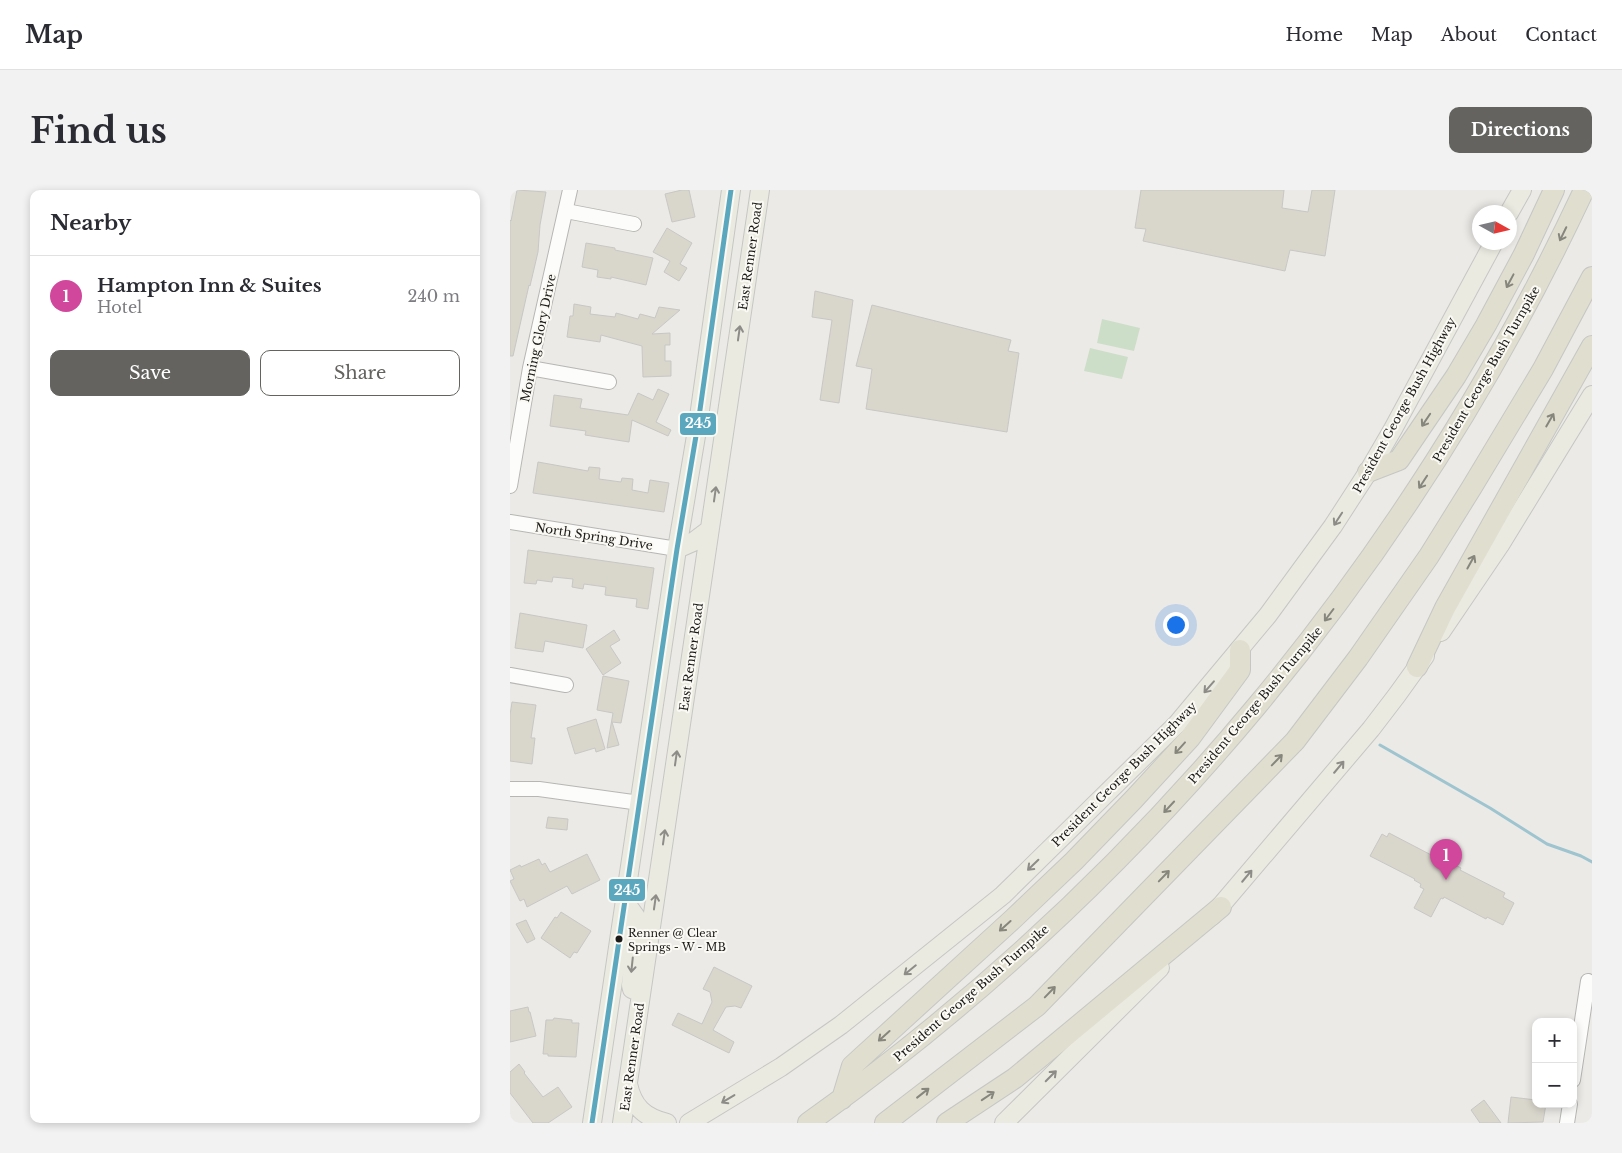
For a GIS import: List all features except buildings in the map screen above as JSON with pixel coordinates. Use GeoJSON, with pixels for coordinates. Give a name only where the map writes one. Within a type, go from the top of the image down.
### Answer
{"type":"FeatureCollection","features":[{"type":"Feature","properties":{"kind":"highway"},"geometry":{"type":"LineString","coordinates":[[1368,472],[1399,460],[1456,376],[1524,254],[1554,190]]}},
{"type":"Feature","properties":{"kind":"highway","name":"President George Bush Turnpike"},"geometry":{"type":"LineString","coordinates":[[808,1123],[842,1099],[950,1014],[1062,914],[1169,806],[1269,692],[1355,580],[1404,510],[1445,446],[1521,316],[1584,190]]}},
{"type":"Feature","properties":{"kind":"highway"},"geometry":{"type":"LineString","coordinates":[[885,1123],[1037,1006],[1295,741],[1358,658],[1429,556],[1543,369],[1592,277]]}},
{"type":"Feature","properties":{"kind":"highway"},"geometry":{"type":"LineString","coordinates":[[1417,667],[1445,608],[1592,346]]}},
{"type":"Feature","properties":{"kind":"highway"},"geometry":{"type":"LineString","coordinates":[[842,1099],[852,1066],[1074,860],[1190,738],[1240,670],[1240,650]]}},
{"type":"Feature","properties":{"kind":"highway"},"geometry":{"type":"LineString","coordinates":[[947,1123],[1015,1078],[1221,908]]}},
{"type":"Feature","properties":{"kind":"main road"},"geometry":{"type":"LineString","coordinates":[[592,1123],[677,549],[698,424],[731,190]]}},
{"type":"Feature","properties":{"kind":"main road","name":"East Renner Road"},"geometry":{"type":"LineString","coordinates":[[622,1123],[760,190]]}},
{"type":"Feature","properties":{"kind":"main road"},"geometry":{"type":"LineString","coordinates":[[1514,205],[1522,190]]}},
{"type":"Feature","properties":{"kind":"main road","name":"President George Bush Highway"},"geometry":{"type":"LineString","coordinates":[[689,1123],[781,1068],[841,1026],[1003,894],[1177,724],[1240,650],[1312,557],[1368,472],[1396,424],[1490,250]]}},
{"type":"Feature","properties":{"kind":"main road"},"geometry":{"type":"LineString","coordinates":[[1004,1123],[1221,908],[1371,729],[1417,667],[1500,545],[1592,395]]}},
{"type":"Feature","properties":{"kind":"main road"},"geometry":{"type":"LineString","coordinates":[[698,424],[725,427]]}},
{"type":"Feature","properties":{"kind":"main road"},"geometry":{"type":"LineString","coordinates":[[677,549],[710,530]]}},
{"type":"Feature","properties":{"kind":"main road"},"geometry":{"type":"LineString","coordinates":[[677,549],[688,555],[694,563],[688,601],[696,622]]}},
{"type":"Feature","properties":{"kind":"main road"},"geometry":{"type":"LineString","coordinates":[[640,803],[669,807]]}},
{"type":"Feature","properties":{"kind":"main road"},"geometry":{"type":"LineString","coordinates":[[626,903],[636,916],[638,922],[631,985],[632,989],[641,993]]}},
{"type":"Feature","properties":{"kind":"main road"},"geometry":{"type":"LineString","coordinates":[[628,1083],[631,1098],[641,1111],[655,1120],[667,1123]]}},
{"type":"Feature","properties":{"kind":"street","name":"Morning Glory Drive"},"geometry":{"type":"LineString","coordinates":[[510,486],[530,368],[570,190]]}},
{"type":"Feature","properties":{"kind":"street"},"geometry":{"type":"LineString","coordinates":[[566,211],[634,224]]}},
{"type":"Feature","properties":{"kind":"street"},"geometry":{"type":"LineString","coordinates":[[530,368],[609,382]]}},
{"type":"Feature","properties":{"kind":"street","name":"North Spring Drive"},"geometry":{"type":"LineString","coordinates":[[510,522],[677,549]]}},
{"type":"Feature","properties":{"kind":"street"},"geometry":{"type":"LineString","coordinates":[[510,675],[566,685]]}},
{"type":"Feature","properties":{"kind":"street"},"geometry":{"type":"LineString","coordinates":[[510,789],[540,789],[640,803]]}},
{"type":"Feature","properties":{"kind":"street"},"geometry":{"type":"LineString","coordinates":[[1576,1063],[1588,981]]}},
{"type":"Feature","properties":{"kind":"street"},"geometry":{"type":"LineString","coordinates":[[1567,1123],[1569,1108]]}},
{"type":"Feature","properties":{"kind":"green space"},"geometry":{"type":"Polygon","coordinates":[[[1102,319],[1140,328],[1134,351],[1097,343],[1102,319]]]}},
{"type":"Feature","properties":{"kind":"green space"},"geometry":{"type":"Polygon","coordinates":[[[1090,348],[1128,357],[1122,379],[1084,371],[1090,348]]]}},
{"type":"Feature","properties":{"kind":"waterway"},"geometry":{"type":"LineString","coordinates":[[1380,745],[1490,808],[1547,844],[1592,862]]}},
{"type":"Feature","properties":{"kind":"transit line","name":"245"},"geometry":{"type":"LineString","coordinates":[[592,1123],[677,549],[698,424],[731,190]]}},
{"type":"Feature","properties":{"kind":"place","name":"Hampton Inn & Suites"},"geometry":{"type":"Point","coordinates":[1446,880]}},
{"type":"Feature","properties":{"kind":"place","name":"Renner @ Clear Springs - W - MB"},"geometry":{"type":"Point","coordinates":[619,939]}}]}
